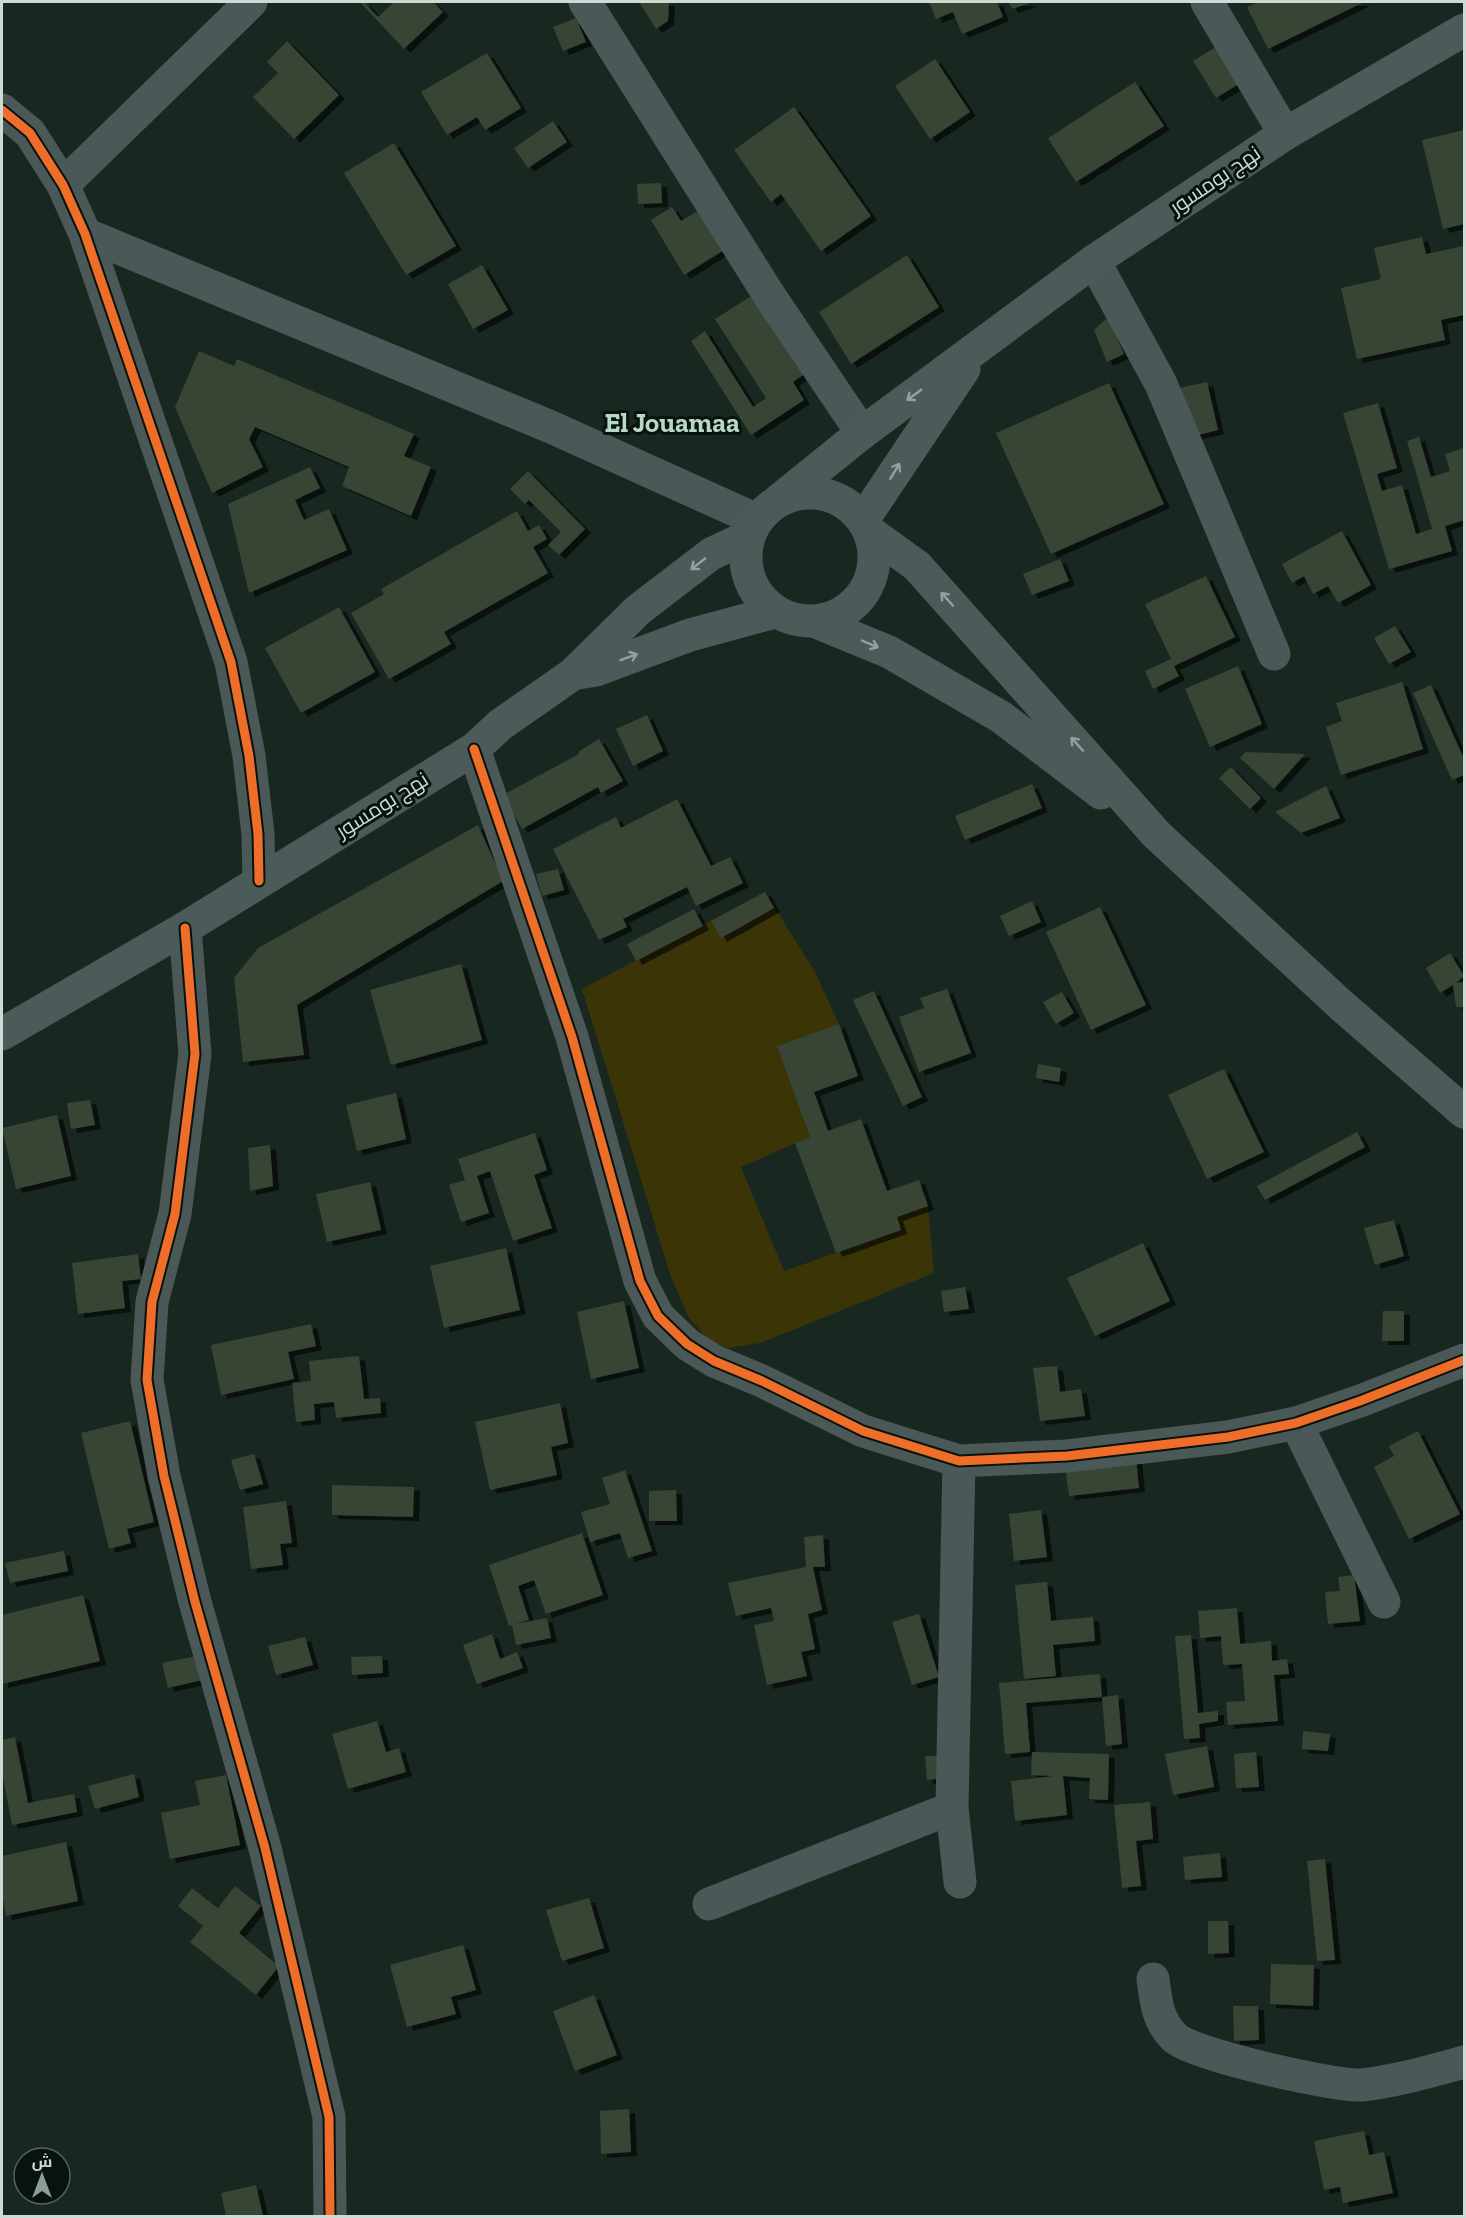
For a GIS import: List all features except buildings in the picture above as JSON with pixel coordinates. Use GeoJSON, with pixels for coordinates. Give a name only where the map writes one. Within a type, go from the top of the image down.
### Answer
{"type":"FeatureCollection","features":[{"type":"Feature","properties":{"kind":"main road","name":"نهج بومسور"},"geometry":{"type":"LineString","coordinates":[[2,1034],[185,928],[474,749],[500,725],[573,674],[638,610],[761,519],[862,433],[1094,261],[1285,134],[1464,30]]}},
{"type":"Feature","properties":{"kind":"main road","name":"نهج بومسور"},"geometry":{"type":"LineString","coordinates":[[867,526],[921,431],[978,348]]}},
{"type":"Feature","properties":{"kind":"main road"},"geometry":{"type":"LineString","coordinates":[[1157,835],[1001,717],[889,652],[816,622],[795,620],[775,612],[760,597],[749,578],[746,557],[761,519],[801,493],[825,494],[847,504],[867,526],[916,566],[1157,835],[1341,1005],[1464,1112]]}},
{"type":"Feature","properties":{"kind":"main road"},"geometry":{"type":"LineString","coordinates":[[816,622],[839,615],[858,600],[871,579],[875,556],[867,526]]}},
{"type":"Feature","properties":{"kind":"main road","name":"نهج بومسور"},"geometry":{"type":"LineString","coordinates":[[573,674],[596,670],[690,635],[775,612]]}},
{"type":"Feature","properties":{"kind":"street"},"geometry":{"type":"LineString","coordinates":[[63,185],[251,2]]}},
{"type":"Feature","properties":{"kind":"street"},"geometry":{"type":"LineString","coordinates":[[585,2],[769,295],[862,433]]}},
{"type":"Feature","properties":{"kind":"street"},"geometry":{"type":"LineString","coordinates":[[1207,2],[1285,134]]}},
{"type":"Feature","properties":{"kind":"street"},"geometry":{"type":"LineString","coordinates":[[2,110],[30,133],[63,185],[85,234],[231,662],[249,756],[258,834],[259,881]]}},
{"type":"Feature","properties":{"kind":"street"},"geometry":{"type":"LineString","coordinates":[[85,234],[550,427],[761,519]]}},
{"type":"Feature","properties":{"kind":"street"},"geometry":{"type":"LineString","coordinates":[[1094,261],[1161,384],[1274,654]]}},
{"type":"Feature","properties":{"kind":"street"},"geometry":{"type":"LineString","coordinates":[[474,749],[572,1037],[640,1281],[658,1316],[687,1344],[714,1361],[762,1380],[863,1431],[959,1461],[1067,1456],[1228,1437],[1296,1423],[1360,1401],[1464,1360]]}},
{"type":"Feature","properties":{"kind":"street"},"geometry":{"type":"LineString","coordinates":[[185,928],[195,1054],[175,1214],[152,1302],[147,1380],[164,1476],[195,1602],[265,1848],[329,2117],[330,2217]]}},
{"type":"Feature","properties":{"kind":"street"},"geometry":{"type":"LineString","coordinates":[[1296,1423],[1384,1602]]}},
{"type":"Feature","properties":{"kind":"street"},"geometry":{"type":"LineString","coordinates":[[959,1461],[952,1808],[960,1882]]}},
{"type":"Feature","properties":{"kind":"street"},"geometry":{"type":"LineString","coordinates":[[709,1904],[952,1808]]}},
{"type":"Feature","properties":{"kind":"street"},"geometry":{"type":"LineString","coordinates":[[1153,1979],[1157,2014],[1175,2039],[1225,2058],[1313,2080],[1360,2085],[1417,2075],[1464,2062]]}},
{"type":"Feature","properties":{"kind":"shaded area"},"geometry":{"type":"Polygon","coordinates":[[[765,892],[815,972],[839,1024],[778,1046],[810,1137],[741,1167],[784,1271],[901,1230],[897,1217],[928,1206],[934,1273],[760,1343],[728,1348],[705,1336],[688,1316],[671,1277],[582,989],[765,892]]]}},
{"type":"Feature","properties":{"kind":"cycle path"},"geometry":{"type":"LineString","coordinates":[[2,110],[30,133],[63,185],[85,234],[231,662],[249,756],[258,834],[259,881]]}},
{"type":"Feature","properties":{"kind":"cycle path"},"geometry":{"type":"LineString","coordinates":[[474,749],[572,1037],[640,1281],[658,1316],[687,1344],[714,1361],[762,1381],[863,1431],[959,1461],[1067,1456],[1228,1437],[1296,1423],[1360,1401],[1464,1360]]}},
{"type":"Feature","properties":{"kind":"cycle path"},"geometry":{"type":"LineString","coordinates":[[185,928],[195,1054],[175,1214],[152,1302],[147,1380],[164,1476],[195,1602],[265,1848],[329,2117],[330,2216]]}},
{"type":"Feature","properties":{"kind":"district","name":"El Jouamaa"},"geometry":{"type":"Point","coordinates":[672,423]}}]}
